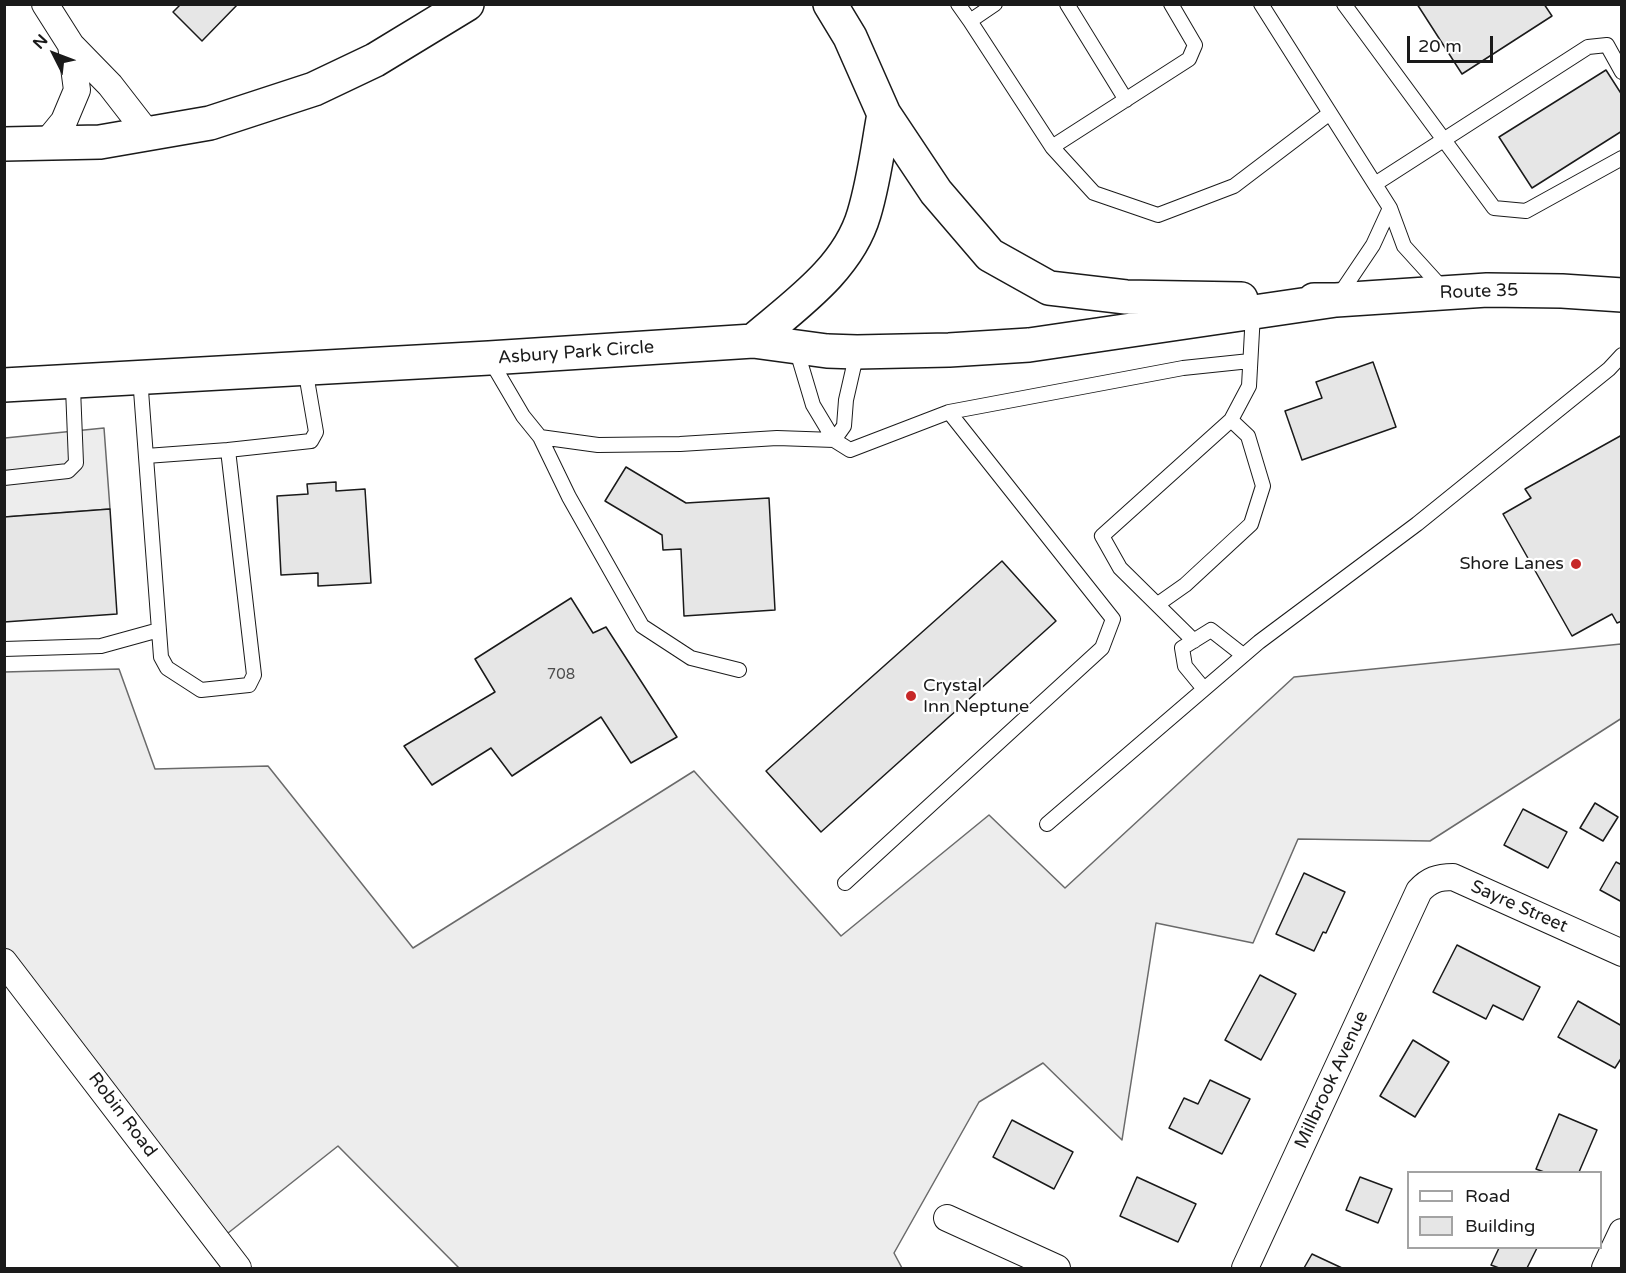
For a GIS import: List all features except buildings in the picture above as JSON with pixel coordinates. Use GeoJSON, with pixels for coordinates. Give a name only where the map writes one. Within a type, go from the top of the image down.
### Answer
{"type":"FeatureCollection","features":[{"type":"Feature","properties":{"kind":"main road"},"geometry":{"type":"LineString","coordinates":[[4,144],[100,142],[210,123],[314,89],[375,60],[466,4]]}},
{"type":"Feature","properties":{"kind":"main road"},"geometry":{"type":"LineString","coordinates":[[830,4],[850,37],[884,114],[936,192],[990,255],[1049,288],[1126,297],[1336,300]]}},
{"type":"Feature","properties":{"kind":"main road"},"geometry":{"type":"LineString","coordinates":[[753,341],[820,283],[846,250],[864,214],[884,114]]}},
{"type":"Feature","properties":{"kind":"main road","name":"Route 35"},"geometry":{"type":"LineString","coordinates":[[1336,300],[1534,290],[1622,295]]}},
{"type":"Feature","properties":{"kind":"main road","name":"Asbury Park Circle"},"geometry":{"type":"LineString","coordinates":[[4,385],[753,341],[857,352],[1029,345],[1336,300]]}},
{"type":"Feature","properties":{"kind":"main road"},"geometry":{"type":"LineString","coordinates":[[4,399],[140,376]]}},
{"type":"Feature","properties":{"kind":"street"},"geometry":{"type":"LineString","coordinates":[[45,4],[71,45],[110,85],[148,134]]}},
{"type":"Feature","properties":{"kind":"street"},"geometry":{"type":"LineString","coordinates":[[46,143],[64,122],[77,90],[71,45]]}},
{"type":"Feature","properties":{"kind":"street","name":"Sayre Street"},"geometry":{"type":"LineString","coordinates":[[1419,891],[1428,881],[1441,877],[1453,877],[1622,953]]}},
{"type":"Feature","properties":{"kind":"street","name":"Millbrook Avenue"},"geometry":{"type":"LineString","coordinates":[[1245,1269],[1419,891]]}},
{"type":"Feature","properties":{"kind":"street","name":"Robin Road"},"geometry":{"type":"LineString","coordinates":[[4,962],[238,1269]]}},
{"type":"Feature","properties":{"kind":"street"},"geometry":{"type":"LineString","coordinates":[[947,1218],[1057,1269]]}},
{"type":"Feature","properties":{"kind":"street"},"geometry":{"type":"LineString","coordinates":[[1605,1269],[1622,1232]]}},
{"type":"Feature","properties":{"kind":"lane"},"geometry":{"type":"LineString","coordinates":[[957,4],[1052,147],[1094,193],[1158,215],[1234,186],[1330,113]]}},
{"type":"Feature","properties":{"kind":"lane"},"geometry":{"type":"LineString","coordinates":[[970,21],[995,4]]}},
{"type":"Feature","properties":{"kind":"lane"},"geometry":{"type":"LineString","coordinates":[[1067,4],[1126,100]]}},
{"type":"Feature","properties":{"kind":"lane"},"geometry":{"type":"LineString","coordinates":[[1052,147],[1189,59],[1195,45],[1171,4]]}},
{"type":"Feature","properties":{"kind":"lane"},"geometry":{"type":"LineString","coordinates":[[1261,4],[1390,208],[1404,246],[1447,293]]}},
{"type":"Feature","properties":{"kind":"lane"},"geometry":{"type":"LineString","coordinates":[[1344,4],[1494,208],[1526,211],[1622,158]]}},
{"type":"Feature","properties":{"kind":"lane"},"geometry":{"type":"LineString","coordinates":[[1375,184],[1588,47],[1607,45],[1622,72]]}},
{"type":"Feature","properties":{"kind":"lane"},"geometry":{"type":"LineString","coordinates":[[1336,300],[1373,245],[1390,208]]}},
{"type":"Feature","properties":{"kind":"lane"},"geometry":{"type":"LineString","coordinates":[[1194,641],[1120,568],[1102,536],[1231,420],[1249,386],[1253,313]]}},
{"type":"Feature","properties":{"kind":"lane"},"geometry":{"type":"LineString","coordinates":[[796,346],[813,405],[834,440],[850,450],[949,412],[1183,368],[1250,361]]}},
{"type":"Feature","properties":{"kind":"lane"},"geometry":{"type":"LineString","coordinates":[[834,440],[844,426],[846,400],[857,352]]}},
{"type":"Feature","properties":{"kind":"lane"},"geometry":{"type":"LineString","coordinates":[[1047,824],[1244,655],[1417,524],[1609,369],[1622,355]]}},
{"type":"Feature","properties":{"kind":"lane"},"geometry":{"type":"LineString","coordinates":[[489,358],[523,416],[540,437],[569,497],[642,626],[691,658],[739,670]]}},
{"type":"Feature","properties":{"kind":"lane"},"geometry":{"type":"LineString","coordinates":[[146,456],[311,441],[316,432],[305,368]]}},
{"type":"Feature","properties":{"kind":"lane"},"geometry":{"type":"LineString","coordinates":[[140,376],[161,657],[167,668],[201,690],[249,685],[254,675],[228,450]]}},
{"type":"Feature","properties":{"kind":"lane"},"geometry":{"type":"LineString","coordinates":[[4,478],[68,471],[76,463],[73,388]]}},
{"type":"Feature","properties":{"kind":"lane"},"geometry":{"type":"LineString","coordinates":[[845,883],[1102,648],[1113,619],[949,412]]}},
{"type":"Feature","properties":{"kind":"lane"},"geometry":{"type":"LineString","coordinates":[[1158,604],[1185,585],[1251,524],[1263,486],[1248,436],[1231,420]]}},
{"type":"Feature","properties":{"kind":"lane"},"geometry":{"type":"LineString","coordinates":[[540,437],[598,445],[680,444],[777,438],[834,440]]}},
{"type":"Feature","properties":{"kind":"lane"},"geometry":{"type":"LineString","coordinates":[[4,649],[101,646],[159,630]]}},
{"type":"Feature","properties":{"kind":"lane"},"geometry":{"type":"LineString","coordinates":[[1204,689],[1185,666],[1182,648],[1211,630],[1244,655]]}},
{"type":"Feature","properties":{"kind":"shaded area"},"geometry":{"type":"Polygon","coordinates":[[[104,428],[110,509],[5,517],[5,438],[104,428]]]}},
{"type":"Feature","properties":{"kind":"shaded area"},"geometry":{"type":"Polygon","coordinates":[[[1621,644],[1622,718],[1430,841],[1298,839],[1253,943],[1156,923],[1122,1140],[1043,1063],[979,1102],[894,1253],[902,1268],[459,1268],[338,1146],[218,1241],[5,977],[4,672],[119,669],[155,769],[268,766],[413,948],[694,771],[841,936],[989,815],[1065,888],[1294,677],[1621,644]]]}},
{"type":"Feature","properties":{"kind":"place","name":"Shore Lanes"},"geometry":{"type":"Point","coordinates":[1576,564]}},
{"type":"Feature","properties":{"kind":"place","name":"Crystal Inn Neptune"},"geometry":{"type":"Point","coordinates":[911,696]}}]}
